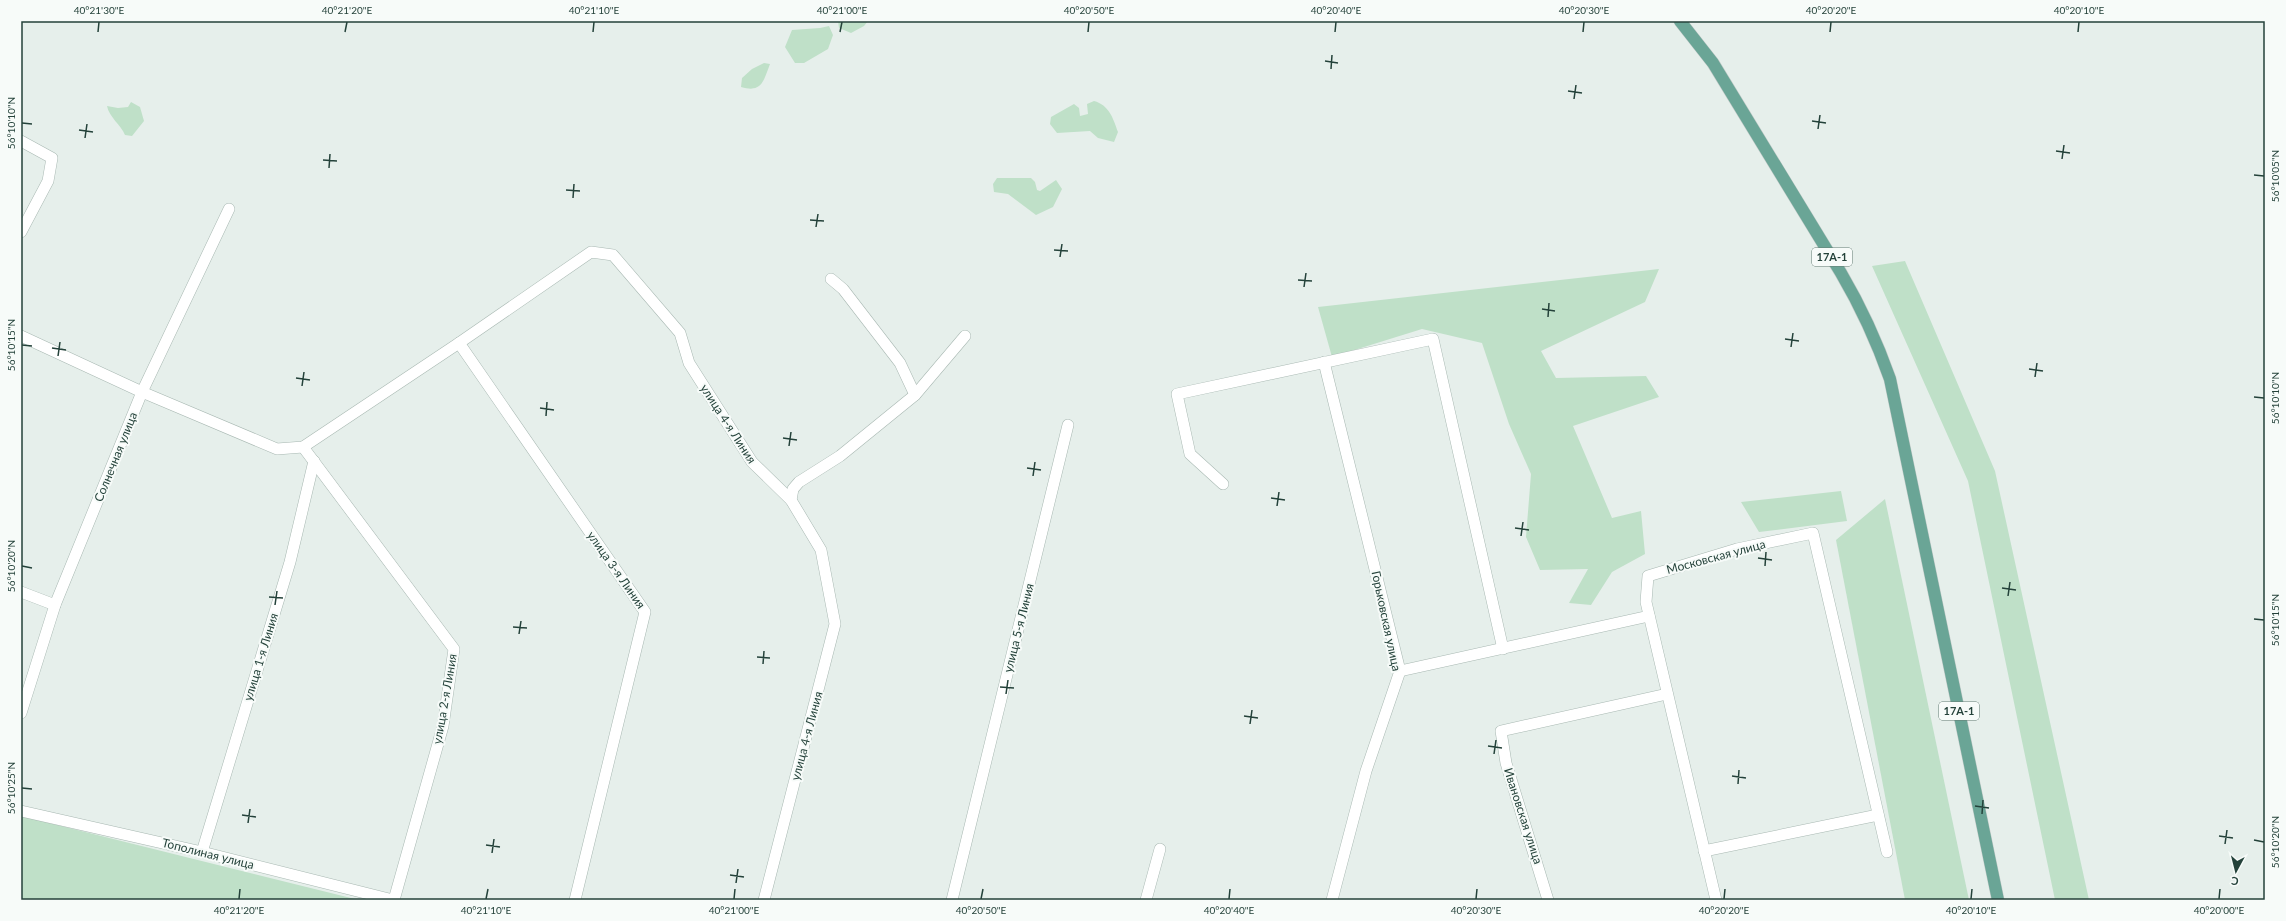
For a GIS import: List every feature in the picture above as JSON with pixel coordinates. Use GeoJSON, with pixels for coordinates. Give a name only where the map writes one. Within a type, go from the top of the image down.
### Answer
{"type":"FeatureCollection","features":[{"type":"Feature","properties":{"kind":"main road","name":"17А-1"},"geometry":{"type":"LineString","coordinates":[[1680,21],[1713,63],[1837,266],[1860,306],[1879,348],[1890,379],[1998,900]]}},
{"type":"Feature","properties":{"kind":"street"},"geometry":{"type":"LineString","coordinates":[[21,141],[52,158],[48,181],[21,232]]}},
{"type":"Feature","properties":{"kind":"street","name":"Солнечная улица"},"geometry":{"type":"LineString","coordinates":[[21,713],[55,605],[142,392],[229,209]]}},
{"type":"Feature","properties":{"kind":"street","name":"улица 4-я Линия"},"geometry":{"type":"LineString","coordinates":[[459,344],[590,252],[613,255],[680,333],[689,363],[752,462],[791,500],[821,550],[835,624],[764,900]]}},
{"type":"Feature","properties":{"kind":"street"},"geometry":{"type":"LineString","coordinates":[[831,279],[843,289],[900,363],[915,395]]}},
{"type":"Feature","properties":{"kind":"street"},"geometry":{"type":"LineString","coordinates":[[21,336],[142,392],[277,449],[303,447],[459,344]]}},
{"type":"Feature","properties":{"kind":"street"},"geometry":{"type":"LineString","coordinates":[[791,500],[793,489],[799,482],[840,456],[915,395],[965,336]]}},
{"type":"Feature","properties":{"kind":"street"},"geometry":{"type":"LineString","coordinates":[[1223,484],[1190,454],[1177,394],[1433,339],[1503,649]]}},
{"type":"Feature","properties":{"kind":"street","name":"улица 3-я Линия"},"geometry":{"type":"LineString","coordinates":[[459,344],[645,612],[575,900]]}},
{"type":"Feature","properties":{"kind":"street","name":"Горьковская улица"},"geometry":{"type":"LineString","coordinates":[[1324,362],[1400,671],[1366,771],[1332,900]]}},
{"type":"Feature","properties":{"kind":"street","name":"улица 5-я Линия"},"geometry":{"type":"LineString","coordinates":[[952,900],[1068,425]]}},
{"type":"Feature","properties":{"kind":"street","name":"улица 2-я Линия"},"geometry":{"type":"LineString","coordinates":[[303,447],[454,649],[443,726],[393,900]]}},
{"type":"Feature","properties":{"kind":"street","name":"улица 1-я Линия"},"geometry":{"type":"LineString","coordinates":[[202,852],[290,562],[314,461]]}},
{"type":"Feature","properties":{"kind":"street","name":"Московская улица"},"geometry":{"type":"LineString","coordinates":[[1716,900],[1646,602],[1648,576],[1737,549],[1812,534],[1887,852]]}},
{"type":"Feature","properties":{"kind":"street"},"geometry":{"type":"LineString","coordinates":[[21,592],[55,605]]}},
{"type":"Feature","properties":{"kind":"street"},"geometry":{"type":"LineString","coordinates":[[1400,671],[1649,616]]}},
{"type":"Feature","properties":{"kind":"street","name":"Ивановская улица"},"geometry":{"type":"LineString","coordinates":[[1548,900],[1506,763],[1501,731],[1667,694]]}},
{"type":"Feature","properties":{"kind":"street","name":"Тополиная улица"},"geometry":{"type":"LineString","coordinates":[[21,811],[202,852],[393,900]]}},
{"type":"Feature","properties":{"kind":"street"},"geometry":{"type":"LineString","coordinates":[[1704,852],[1878,815]]}},
{"type":"Feature","properties":{"kind":"street"},"geometry":{"type":"LineString","coordinates":[[1146,900],[1160,850]]}},
{"type":"Feature","properties":{"kind":"green space"},"geometry":{"type":"Polygon","coordinates":[[[838,21],[868,21],[864,26],[851,33],[839,28],[838,21]]]}},
{"type":"Feature","properties":{"kind":"green space"},"geometry":{"type":"Polygon","coordinates":[[[829,26],[833,35],[828,49],[804,63],[795,63],[785,47],[792,30],[829,26]]]}},
{"type":"Feature","properties":{"kind":"green space"},"geometry":{"type":"Polygon","coordinates":[[[764,63],[770,64],[761,84],[758,87],[753,88],[741,87],[742,78],[752,69],[764,63]]]}},
{"type":"Feature","properties":{"kind":"green space"},"geometry":{"type":"Polygon","coordinates":[[[1094,101],[1107,109],[1112,117],[1118,132],[1114,142],[1098,138],[1090,131],[1057,133],[1050,124],[1051,117],[1074,104],[1079,108],[1080,116],[1088,114],[1087,104],[1094,101]]]}},
{"type":"Feature","properties":{"kind":"green space"},"geometry":{"type":"Polygon","coordinates":[[[131,102],[140,107],[144,121],[132,136],[125,135],[110,114],[107,106],[118,108],[128,107],[131,102]]]}},
{"type":"Feature","properties":{"kind":"green space"},"geometry":{"type":"Polygon","coordinates":[[[997,178],[1031,178],[1035,182],[1037,190],[1040,191],[1056,180],[1062,189],[1053,207],[1036,215],[1008,194],[994,192],[993,184],[997,178]]]}},
{"type":"Feature","properties":{"kind":"green space"},"geometry":{"type":"Polygon","coordinates":[[[1905,261],[1995,471],[2089,900],[2055,900],[1968,481],[1872,266],[1905,261]]]}},
{"type":"Feature","properties":{"kind":"green space"},"geometry":{"type":"Polygon","coordinates":[[[1659,269],[1645,302],[1541,351],[1556,378],[1646,376],[1659,397],[1573,426],[1612,518],[1641,511],[1645,554],[1612,572],[1591,605],[1569,603],[1588,569],[1540,570],[1526,537],[1531,474],[1509,424],[1482,343],[1422,329],[1332,357],[1318,307],[1659,269]]]}},
{"type":"Feature","properties":{"kind":"green space"},"geometry":{"type":"Polygon","coordinates":[[[1841,491],[1847,521],[1759,532],[1741,502],[1841,491]]]}},
{"type":"Feature","properties":{"kind":"green space"},"geometry":{"type":"Polygon","coordinates":[[[1885,499],[1969,900],[1905,900],[1836,540],[1885,499]]]}},
{"type":"Feature","properties":{"kind":"green space"},"geometry":{"type":"Polygon","coordinates":[[[21,816],[359,900],[21,900],[21,816]]]}}]}
